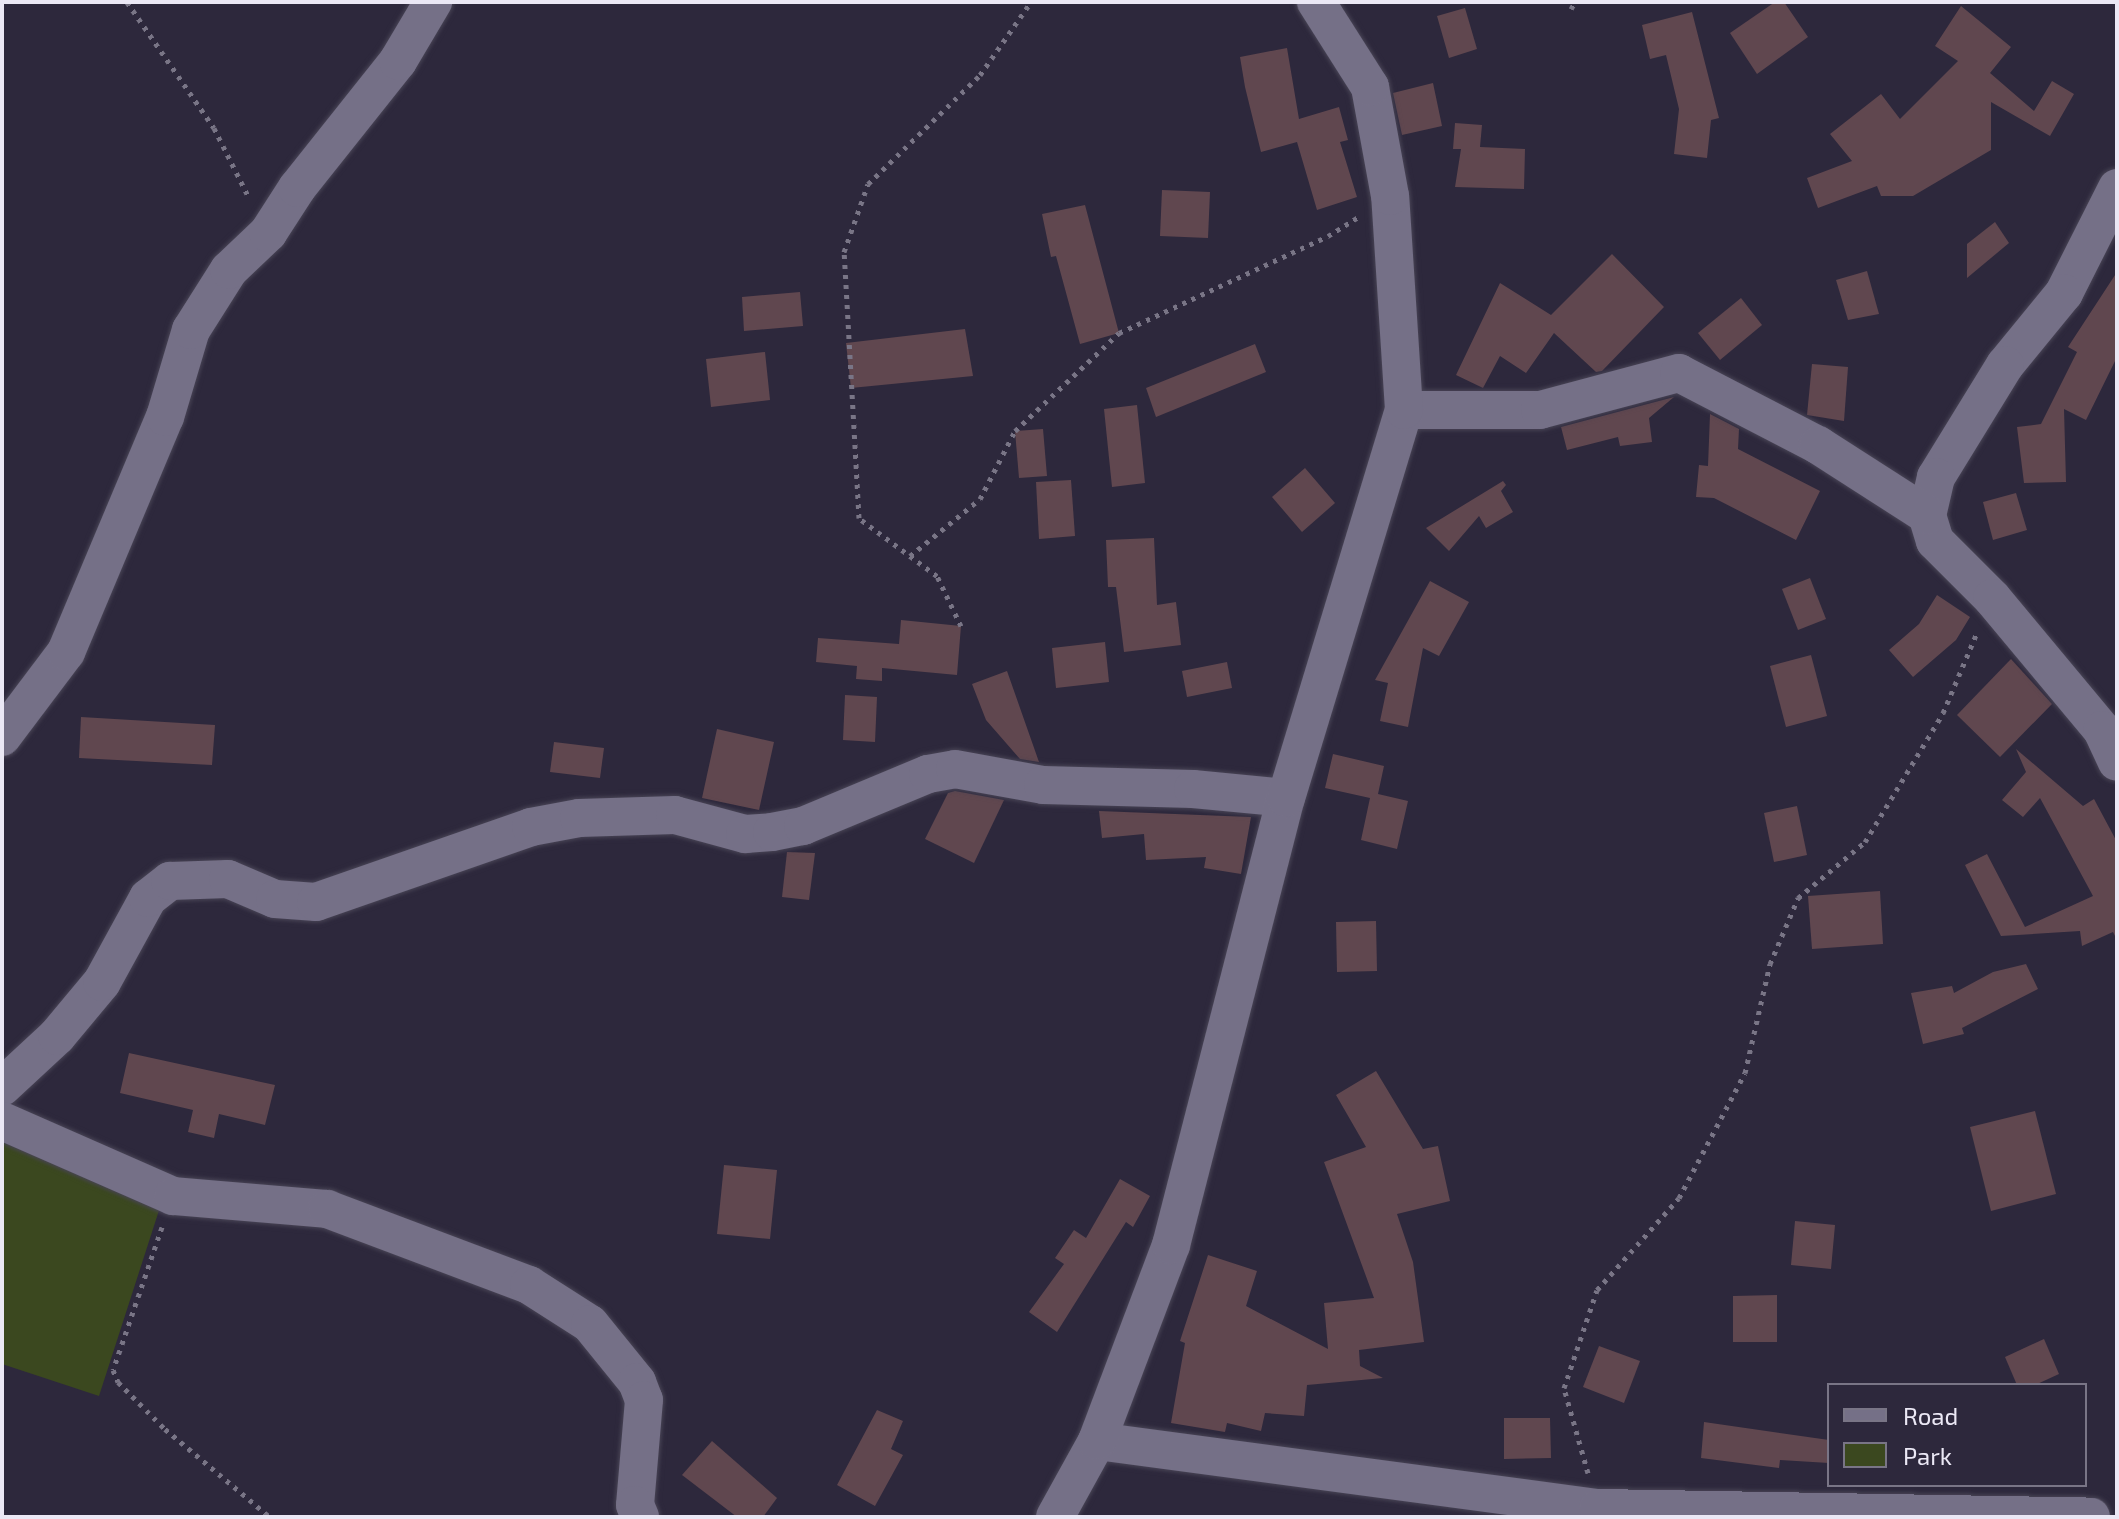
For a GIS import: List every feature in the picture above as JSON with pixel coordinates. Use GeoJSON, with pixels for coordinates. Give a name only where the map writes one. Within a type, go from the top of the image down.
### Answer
{"type":"FeatureCollection","features":[{"type":"Feature","properties":{"kind":"street"},"geometry":{"type":"LineString","coordinates":[[2,737],[66,652],[165,417],[191,330],[229,270],[268,233],[297,188],[398,61],[433,2]]}},
{"type":"Feature","properties":{"kind":"street"},"geometry":{"type":"LineString","coordinates":[[1055,1517],[1097,1441],[1171,1245],[1286,798],[1404,410],[1390,196],[1370,87],[1316,2]]}},
{"type":"Feature","properties":{"kind":"street"},"geometry":{"type":"LineString","coordinates":[[2117,188],[2064,293],[2005,365],[1936,477],[1927,515],[1935,541],[1992,598],[2102,730],[2117,762]]}},
{"type":"Feature","properties":{"kind":"street"},"geometry":{"type":"LineString","coordinates":[[1404,410],[1540,410],[1679,373],[1818,445],[1927,515]]}},
{"type":"Feature","properties":{"kind":"street"},"geometry":{"type":"LineString","coordinates":[[2,1087],[57,1036],[102,982],[148,898],[170,881],[228,879],[275,899],[316,902],[531,827],[579,818],[675,815],[745,834],[772,832],[803,826],[928,774],[955,769],[1043,785],[1193,789],[1286,798]]}},
{"type":"Feature","properties":{"kind":"street"},"geometry":{"type":"LineString","coordinates":[[2,1121],[173,1196],[279,1201],[339,1212],[529,1285],[590,1324],[637,1382],[644,1400],[635,1505],[640,1517]]}},
{"type":"Feature","properties":{"kind":"street"},"geometry":{"type":"LineString","coordinates":[[1097,1441],[1598,1513],[2091,1517]]}},
{"type":"Feature","properties":{"kind":"path"},"geometry":{"type":"LineString","coordinates":[[127,2],[214,128],[249,198],[245,212]]}},
{"type":"Feature","properties":{"kind":"path"},"geometry":{"type":"LineString","coordinates":[[961,626],[937,576],[859,518],[844,252],[868,184],[980,75],[1031,2]]}},
{"type":"Feature","properties":{"kind":"path"},"geometry":{"type":"LineString","coordinates":[[1571,9],[1575,2]]}},
{"type":"Feature","properties":{"kind":"path"},"geometry":{"type":"LineString","coordinates":[[910,556],[980,499],[1015,431],[1119,333],[1328,236],[1390,196]]}},
{"type":"Feature","properties":{"kind":"path"},"geometry":{"type":"LineString","coordinates":[[1598,1513],[1564,1388],[1597,1290],[1679,1198],[1745,1073],[1770,964],[1798,898],[1865,842],[1943,713],[1992,598]]}},
{"type":"Feature","properties":{"kind":"path"},"geometry":{"type":"LineString","coordinates":[[173,1196],[113,1370],[118,1382],[165,1429],[270,1517]]}},
{"type":"Feature","properties":{"kind":"green space"},"geometry":{"type":"Polygon","coordinates":[[[2,1137],[163,1198],[99,1396],[2,1364],[2,1137]]]}},
{"type":"Feature","properties":{"kind":"building"},"geometry":{"type":"Polygon","coordinates":[[[1775,2],[1784,2],[1808,37],[1757,74],[1730,33],[1775,2]]]}},
{"type":"Feature","properties":{"kind":"building"},"geometry":{"type":"Polygon","coordinates":[[[1961,6],[2011,47],[1990,73],[2034,111],[2052,81],[2074,94],[2050,136],[1991,102],[1991,150],[1913,196],[1881,196],[1877,186],[1818,208],[1807,178],[1852,161],[1830,134],[1881,94],[1900,119],[1958,61],[1935,46],[1961,6]]]}},
{"type":"Feature","properties":{"kind":"building"},"geometry":{"type":"Polygon","coordinates":[[[1465,8],[1477,49],[1449,58],[1437,16],[1465,8]]]}},
{"type":"Feature","properties":{"kind":"building"},"geometry":{"type":"Polygon","coordinates":[[[1692,12],[1719,118],[1711,120],[1707,158],[1674,154],[1679,109],[1666,55],[1650,59],[1642,25],[1692,12]]]}},
{"type":"Feature","properties":{"kind":"building"},"geometry":{"type":"Polygon","coordinates":[[[1287,48],[1299,119],[1339,107],[1348,140],[1340,142],[1357,197],[1317,210],[1297,142],[1261,152],[1245,87],[1240,57],[1287,48]]]}},
{"type":"Feature","properties":{"kind":"building"},"geometry":{"type":"Polygon","coordinates":[[[1433,83],[1442,126],[1402,135],[1393,93],[1433,83]]]}},
{"type":"Feature","properties":{"kind":"building"},"geometry":{"type":"Polygon","coordinates":[[[1455,123],[1482,125],[1480,147],[1525,149],[1524,189],[1455,187],[1461,149],[1453,149],[1455,123]]]}},
{"type":"Feature","properties":{"kind":"building"},"geometry":{"type":"Polygon","coordinates":[[[1162,190],[1210,192],[1208,238],[1160,236],[1162,190]]]}},
{"type":"Feature","properties":{"kind":"building"},"geometry":{"type":"Polygon","coordinates":[[[1085,205],[1119,333],[1080,344],[1056,256],[1051,257],[1042,214],[1085,205]]]}},
{"type":"Feature","properties":{"kind":"building"},"geometry":{"type":"Polygon","coordinates":[[[1995,222],[2009,243],[1967,278],[1967,244],[1995,222]]]}},
{"type":"Feature","properties":{"kind":"building"},"geometry":{"type":"Polygon","coordinates":[[[1612,254],[1664,307],[1602,371],[1596,372],[1554,333],[1526,373],[1500,356],[1483,388],[1456,375],[1500,283],[1551,315],[1612,254]]]}},
{"type":"Feature","properties":{"kind":"building"},"geometry":{"type":"Polygon","coordinates":[[[1867,271],[1879,314],[1848,320],[1836,280],[1867,271]]]}},
{"type":"Feature","properties":{"kind":"building"},"geometry":{"type":"Polygon","coordinates":[[[2117,272],[2117,357],[2086,420],[2064,409],[2066,482],[2024,483],[2017,427],[2041,424],[2077,352],[2068,347],[2117,272]]]}},
{"type":"Feature","properties":{"kind":"building"},"geometry":{"type":"Polygon","coordinates":[[[800,292],[803,326],[744,331],[742,297],[800,292]]]}},
{"type":"Feature","properties":{"kind":"building"},"geometry":{"type":"Polygon","coordinates":[[[1741,298],[1762,325],[1720,360],[1698,333],[1741,298]]]}},
{"type":"Feature","properties":{"kind":"building"},"geometry":{"type":"Polygon","coordinates":[[[965,329],[973,376],[851,388],[846,343],[965,329]]]}},
{"type":"Feature","properties":{"kind":"building"},"geometry":{"type":"Polygon","coordinates":[[[1255,344],[1266,372],[1156,417],[1146,388],[1255,344]]]}},
{"type":"Feature","properties":{"kind":"building"},"geometry":{"type":"Polygon","coordinates":[[[765,352],[770,400],[711,407],[706,359],[765,352]]]}},
{"type":"Feature","properties":{"kind":"building"},"geometry":{"type":"Polygon","coordinates":[[[1812,364],[1848,367],[1844,421],[1807,415],[1812,364]]]}},
{"type":"Feature","properties":{"kind":"building"},"geometry":{"type":"Polygon","coordinates":[[[1674,397],[1649,418],[1652,442],[1620,446],[1618,437],[1567,450],[1561,427],[1674,397]]]}},
{"type":"Feature","properties":{"kind":"building"},"geometry":{"type":"Polygon","coordinates":[[[1137,405],[1145,483],[1112,487],[1104,409],[1137,405]]]}},
{"type":"Feature","properties":{"kind":"building"},"geometry":{"type":"Polygon","coordinates":[[[1710,414],[1739,429],[1738,449],[1820,491],[1796,540],[1714,498],[1696,497],[1699,465],[1708,466],[1710,414]]]}},
{"type":"Feature","properties":{"kind":"building"},"geometry":{"type":"Polygon","coordinates":[[[1043,429],[1047,476],[1019,478],[1015,431],[1043,429]]]}},
{"type":"Feature","properties":{"kind":"building"},"geometry":{"type":"Polygon","coordinates":[[[1305,468],[1335,503],[1302,532],[1272,497],[1305,468]]]}},
{"type":"Feature","properties":{"kind":"building"},"geometry":{"type":"Polygon","coordinates":[[[1071,480],[1075,536],[1039,539],[1036,482],[1071,480]]]}},
{"type":"Feature","properties":{"kind":"building"},"geometry":{"type":"Polygon","coordinates":[[[1503,481],[1506,485],[1501,491],[1513,512],[1486,528],[1479,516],[1449,551],[1426,528],[1503,481]]]}},
{"type":"Feature","properties":{"kind":"building"},"geometry":{"type":"Polygon","coordinates":[[[2016,493],[2027,530],[1993,540],[1983,502],[2016,493]]]}},
{"type":"Feature","properties":{"kind":"building"},"geometry":{"type":"Polygon","coordinates":[[[1154,538],[1157,605],[1176,602],[1181,645],[1124,652],[1116,587],[1108,587],[1106,540],[1154,538]]]}},
{"type":"Feature","properties":{"kind":"building"},"geometry":{"type":"Polygon","coordinates":[[[1810,578],[1826,619],[1798,630],[1782,589],[1810,578]]]}},
{"type":"Feature","properties":{"kind":"building"},"geometry":{"type":"Polygon","coordinates":[[[1430,581],[1469,602],[1439,656],[1423,648],[1408,727],[1380,721],[1388,683],[1375,680],[1430,581]]]}},
{"type":"Feature","properties":{"kind":"building"},"geometry":{"type":"Polygon","coordinates":[[[1937,595],[1970,617],[1956,640],[1913,677],[1889,650],[1919,624],[1937,595]]]}},
{"type":"Feature","properties":{"kind":"building"},"geometry":{"type":"Polygon","coordinates":[[[901,620],[961,626],[957,675],[882,668],[882,681],[856,679],[857,666],[816,662],[818,638],[899,644],[901,620]]]}},
{"type":"Feature","properties":{"kind":"building"},"geometry":{"type":"Polygon","coordinates":[[[1105,642],[1109,682],[1056,688],[1052,648],[1105,642]]]}},
{"type":"Feature","properties":{"kind":"building"},"geometry":{"type":"Polygon","coordinates":[[[1811,655],[1827,716],[1786,727],[1770,666],[1811,655]]]}},
{"type":"Feature","properties":{"kind":"building"},"geometry":{"type":"Polygon","coordinates":[[[2011,659],[2052,704],[2000,757],[1957,715],[2011,659]]]}},
{"type":"Feature","properties":{"kind":"building"},"geometry":{"type":"Polygon","coordinates":[[[1227,662],[1232,688],[1187,697],[1182,671],[1227,662]]]}},
{"type":"Feature","properties":{"kind":"building"},"geometry":{"type":"Polygon","coordinates":[[[1007,671],[1039,762],[1020,759],[986,720],[972,684],[1007,671]]]}},
{"type":"Feature","properties":{"kind":"building"},"geometry":{"type":"Polygon","coordinates":[[[845,695],[877,697],[875,742],[843,740],[845,695]]]}},
{"type":"Feature","properties":{"kind":"building"},"geometry":{"type":"Polygon","coordinates":[[[81,717],[215,725],[212,765],[79,758],[81,717]]]}},
{"type":"Feature","properties":{"kind":"building"},"geometry":{"type":"Polygon","coordinates":[[[717,729],[774,742],[759,810],[702,798],[717,729]]]}},
{"type":"Feature","properties":{"kind":"building"},"geometry":{"type":"Polygon","coordinates":[[[554,742],[604,748],[600,778],[550,772],[554,742]]]}},
{"type":"Feature","properties":{"kind":"building"},"geometry":{"type":"Polygon","coordinates":[[[2016,749],[2083,806],[2094,799],[2117,842],[2117,940],[2113,932],[2082,946],[2080,931],[2001,936],[1965,865],[1987,854],[2025,927],[2093,896],[2040,798],[2023,817],[2002,800],[2026,772],[2016,749]]]}},
{"type":"Feature","properties":{"kind":"building"},"geometry":{"type":"Polygon","coordinates":[[[1333,754],[1384,766],[1378,794],[1408,801],[1397,849],[1361,840],[1370,798],[1325,788],[1333,754]]]}},
{"type":"Feature","properties":{"kind":"building"},"geometry":{"type":"Polygon","coordinates":[[[955,791],[1004,800],[974,863],[925,839],[948,793],[955,791]]]}},
{"type":"Feature","properties":{"kind":"building"},"geometry":{"type":"Polygon","coordinates":[[[1797,806],[1807,855],[1774,862],[1764,813],[1797,806]]]}},
{"type":"Feature","properties":{"kind":"building"},"geometry":{"type":"Polygon","coordinates":[[[1099,811],[1251,817],[1241,874],[1204,868],[1206,857],[1146,860],[1144,834],[1102,838],[1099,811]]]}},
{"type":"Feature","properties":{"kind":"building"},"geometry":{"type":"Polygon","coordinates":[[[787,852],[815,853],[809,900],[782,897],[787,852]]]}},
{"type":"Feature","properties":{"kind":"building"},"geometry":{"type":"Polygon","coordinates":[[[1880,891],[1883,944],[1812,949],[1808,896],[1880,891]]]}},
{"type":"Feature","properties":{"kind":"building"},"geometry":{"type":"Polygon","coordinates":[[[1376,921],[1377,971],[1337,972],[1336,922],[1376,921]]]}},
{"type":"Feature","properties":{"kind":"building"},"geometry":{"type":"Polygon","coordinates":[[[2026,964],[2038,989],[1962,1028],[1964,1034],[1923,1044],[1911,993],[1952,986],[1954,993],[1993,972],[2026,964]]]}},
{"type":"Feature","properties":{"kind":"building"},"geometry":{"type":"Polygon","coordinates":[[[129,1053],[275,1085],[265,1125],[219,1114],[214,1138],[188,1132],[193,1110],[120,1093],[129,1053]]]}},
{"type":"Feature","properties":{"kind":"building"},"geometry":{"type":"Polygon","coordinates":[[[1376,1071],[1423,1149],[1438,1146],[1450,1201],[1397,1214],[1413,1262],[1424,1342],[1359,1350],[1360,1366],[1383,1378],[1307,1385],[1304,1416],[1265,1413],[1261,1431],[1227,1423],[1225,1432],[1171,1423],[1185,1343],[1180,1341],[1208,1255],[1257,1271],[1246,1306],[1328,1349],[1324,1303],[1374,1298],[1324,1162],[1366,1147],[1336,1095],[1376,1071]]]}},
{"type":"Feature","properties":{"kind":"building"},"geometry":{"type":"Polygon","coordinates":[[[2035,1111],[2056,1194],[1991,1211],[1970,1127],[2035,1111]]]}},
{"type":"Feature","properties":{"kind":"building"},"geometry":{"type":"Polygon","coordinates":[[[724,1165],[777,1170],[770,1239],[717,1234],[724,1165]]]}},
{"type":"Feature","properties":{"kind":"building"},"geometry":{"type":"Polygon","coordinates":[[[1120,1179],[1150,1196],[1133,1227],[1126,1222],[1057,1332],[1029,1312],[1064,1264],[1055,1258],[1074,1230],[1086,1238],[1120,1179]]]}},
{"type":"Feature","properties":{"kind":"building"},"geometry":{"type":"Polygon","coordinates":[[[1795,1221],[1835,1225],[1831,1269],[1791,1265],[1795,1221]]]}},
{"type":"Feature","properties":{"kind":"building"},"geometry":{"type":"Polygon","coordinates":[[[1777,1295],[1777,1342],[1733,1342],[1733,1296],[1777,1295]]]}},
{"type":"Feature","properties":{"kind":"building"},"geometry":{"type":"Polygon","coordinates":[[[2044,1339],[2059,1374],[2039,1383],[2016,1383],[2005,1357],[2044,1339]]]}},
{"type":"Feature","properties":{"kind":"building"},"geometry":{"type":"Polygon","coordinates":[[[1599,1346],[1640,1361],[1624,1403],[1583,1387],[1599,1346]]]}},
{"type":"Feature","properties":{"kind":"building"},"geometry":{"type":"Polygon","coordinates":[[[877,1410],[903,1421],[891,1449],[903,1455],[875,1506],[837,1485],[877,1410]]]}},
{"type":"Feature","properties":{"kind":"building"},"geometry":{"type":"Polygon","coordinates":[[[1504,1418],[1550,1418],[1551,1458],[1504,1459],[1504,1418]]]}},
{"type":"Feature","properties":{"kind":"building"},"geometry":{"type":"Polygon","coordinates":[[[1704,1422],[1827,1440],[1827,1463],[1780,1460],[1779,1468],[1701,1458],[1704,1422]]]}},
{"type":"Feature","properties":{"kind":"building"},"geometry":{"type":"Polygon","coordinates":[[[712,1441],[777,1498],[763,1517],[737,1517],[682,1475],[712,1441]]]}}]}
